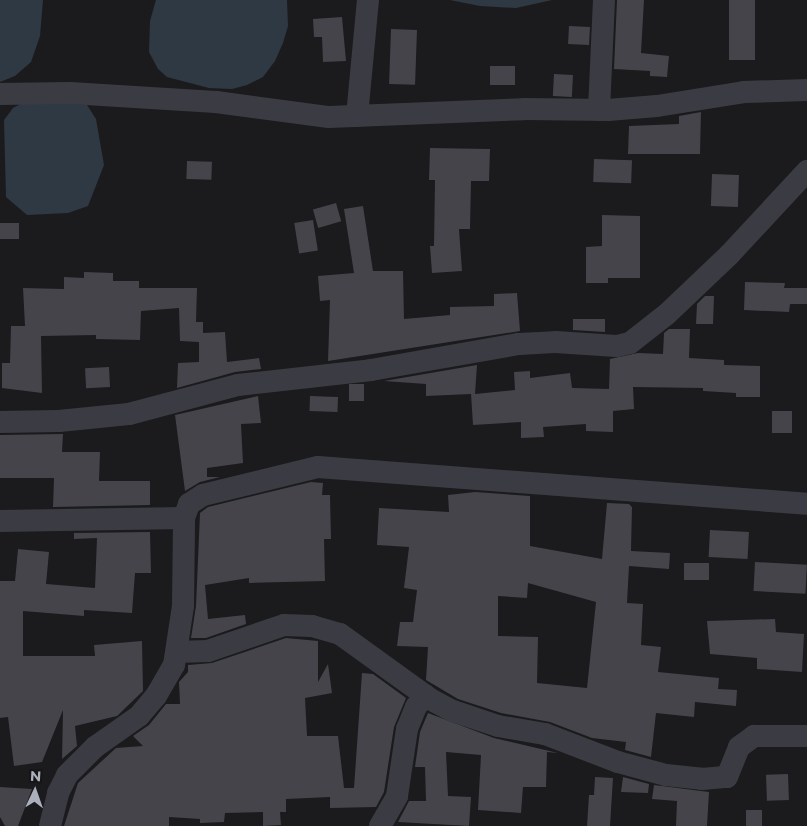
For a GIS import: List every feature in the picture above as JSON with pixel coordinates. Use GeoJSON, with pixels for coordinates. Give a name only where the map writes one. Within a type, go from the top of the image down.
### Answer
{"type":"FeatureCollection","features":[{"type":"Feature","properties":{"kind":"street"},"geometry":{"type":"LineString","coordinates":[[357,116],[368,0]]}},
{"type":"Feature","properties":{"kind":"street"},"geometry":{"type":"LineString","coordinates":[[598,110],[604,0]]}},
{"type":"Feature","properties":{"kind":"street"},"geometry":{"type":"LineString","coordinates":[[0,94],[70,93],[216,102],[280,113],[357,116],[524,109],[598,110],[657,106],[744,92],[807,90]]}},
{"type":"Feature","properties":{"kind":"street"},"geometry":{"type":"LineString","coordinates":[[0,422],[59,421],[129,414],[238,385],[371,370],[519,344],[555,342],[617,346],[630,343],[667,314],[729,255],[807,171]]}},
{"type":"Feature","properties":{"kind":"street"},"geometry":{"type":"LineString","coordinates":[[50,826],[58,792],[67,775],[95,747],[139,716],[167,679],[176,652],[184,606],[184,518],[189,504],[203,495],[318,468],[807,504]]}},
{"type":"Feature","properties":{"kind":"street"},"geometry":{"type":"LineString","coordinates":[[0,521],[184,518]]}},
{"type":"Feature","properties":{"kind":"street"},"geometry":{"type":"LineString","coordinates":[[176,652],[208,651],[284,625],[312,626],[340,634],[425,695],[453,711],[498,726],[545,734],[618,762],[666,775],[702,779],[728,777],[739,747],[754,736],[807,736]]}},
{"type":"Feature","properties":{"kind":"street"},"geometry":{"type":"LineString","coordinates":[[380,826],[397,796],[407,729],[425,695]]}},
{"type":"Feature","properties":{"kind":"shaded area"},"geometry":{"type":"Polygon","coordinates":[[[0,0],[43,0],[40,36],[31,62],[15,76],[0,82],[0,0]]]}},
{"type":"Feature","properties":{"kind":"shaded area"},"geometry":{"type":"Polygon","coordinates":[[[156,0],[287,0],[288,26],[275,61],[263,77],[247,85],[232,89],[209,88],[167,77],[158,69],[149,52],[150,21],[156,0]]]}},
{"type":"Feature","properties":{"kind":"shaded area"},"geometry":{"type":"Polygon","coordinates":[[[450,0],[552,0],[516,8],[480,6],[450,0]]]}},
{"type":"Feature","properties":{"kind":"shaded area"},"geometry":{"type":"Polygon","coordinates":[[[30,99],[87,105],[96,119],[104,165],[88,206],[68,213],[27,215],[6,197],[4,120],[13,108],[30,99]]]}},
{"type":"Feature","properties":{"kind":"building"},"geometry":{"type":"Polygon","coordinates":[[[617,0],[644,0],[641,53],[669,56],[667,77],[650,76],[650,71],[614,69],[617,0]]]}},
{"type":"Feature","properties":{"kind":"building"},"geometry":{"type":"Polygon","coordinates":[[[729,0],[755,0],[755,60],[729,60],[729,0]]]}},
{"type":"Feature","properties":{"kind":"building"},"geometry":{"type":"Polygon","coordinates":[[[342,17],[346,61],[323,62],[322,37],[314,37],[313,19],[342,17]]]}},
{"type":"Feature","properties":{"kind":"building"},"geometry":{"type":"Polygon","coordinates":[[[569,26],[590,27],[589,45],[568,44],[569,26]]]}},
{"type":"Feature","properties":{"kind":"building"},"geometry":{"type":"Polygon","coordinates":[[[391,29],[417,30],[415,85],[389,84],[391,29]]]}},
{"type":"Feature","properties":{"kind":"building"},"geometry":{"type":"Polygon","coordinates":[[[490,66],[515,66],[515,85],[490,85],[490,66]]]}},
{"type":"Feature","properties":{"kind":"building"},"geometry":{"type":"Polygon","coordinates":[[[554,74],[573,75],[572,97],[553,96],[554,74]]]}},
{"type":"Feature","properties":{"kind":"building"},"geometry":{"type":"Polygon","coordinates":[[[701,112],[700,154],[628,154],[629,126],[679,124],[679,116],[701,112]]]}},
{"type":"Feature","properties":{"kind":"building"},"geometry":{"type":"Polygon","coordinates":[[[430,148],[490,149],[489,181],[471,181],[470,229],[459,229],[462,271],[432,273],[430,246],[434,246],[435,180],[429,180],[430,148]]]}},
{"type":"Feature","properties":{"kind":"building"},"geometry":{"type":"Polygon","coordinates":[[[594,159],[632,160],[631,183],[593,182],[594,159]]]}},
{"type":"Feature","properties":{"kind":"building"},"geometry":{"type":"Polygon","coordinates":[[[187,161],[212,162],[211,180],[186,179],[187,161]]]}},
{"type":"Feature","properties":{"kind":"building"},"geometry":{"type":"Polygon","coordinates":[[[712,174],[739,175],[738,207],[711,206],[712,174]]]}},
{"type":"Feature","properties":{"kind":"building"},"geometry":{"type":"Polygon","coordinates":[[[336,203],[341,221],[318,228],[313,210],[336,203]]]}},
{"type":"Feature","properties":{"kind":"building"},"geometry":{"type":"Polygon","coordinates":[[[363,206],[373,271],[403,271],[404,319],[450,315],[450,307],[494,306],[494,294],[517,293],[520,331],[328,361],[330,300],[320,301],[318,276],[354,273],[344,209],[363,206]]]}},
{"type":"Feature","properties":{"kind":"building"},"geometry":{"type":"Polygon","coordinates":[[[602,215],[640,216],[640,278],[608,278],[608,283],[586,283],[586,247],[602,246],[602,215]]]}},
{"type":"Feature","properties":{"kind":"building"},"geometry":{"type":"Polygon","coordinates":[[[313,220],[318,251],[299,254],[294,223],[313,220]]]}},
{"type":"Feature","properties":{"kind":"building"},"geometry":{"type":"Polygon","coordinates":[[[0,223],[19,223],[19,239],[0,239],[0,223]]]}},
{"type":"Feature","properties":{"kind":"building"},"geometry":{"type":"Polygon","coordinates":[[[84,272],[113,273],[113,281],[139,281],[139,288],[197,288],[196,322],[203,322],[203,333],[225,332],[227,362],[259,358],[261,369],[235,372],[177,388],[178,363],[199,362],[199,342],[180,341],[179,308],[141,311],[140,340],[96,339],[96,335],[41,336],[42,393],[2,388],[2,363],[10,363],[11,326],[25,326],[23,288],[64,289],[64,277],[84,278],[84,272]]]}},
{"type":"Feature","properties":{"kind":"building"},"geometry":{"type":"Polygon","coordinates":[[[745,282],[785,283],[784,288],[807,288],[807,304],[790,304],[789,312],[744,310],[745,282]]]}},
{"type":"Feature","properties":{"kind":"building"},"geometry":{"type":"Polygon","coordinates":[[[705,296],[714,296],[713,324],[696,324],[697,304],[705,296]]]}},
{"type":"Feature","properties":{"kind":"building"},"geometry":{"type":"Polygon","coordinates":[[[573,319],[605,319],[605,332],[573,330],[573,319]]]}},
{"type":"Feature","properties":{"kind":"building"},"geometry":{"type":"Polygon","coordinates":[[[669,329],[690,329],[689,358],[724,360],[724,365],[760,366],[760,397],[736,397],[736,393],[703,391],[703,388],[633,387],[634,409],[613,411],[613,432],[586,431],[586,424],[543,427],[544,437],[521,438],[521,422],[473,425],[471,394],[426,396],[426,384],[384,381],[477,365],[475,394],[515,390],[514,372],[530,371],[530,378],[570,373],[572,388],[609,389],[610,359],[638,353],[663,354],[664,333],[669,329]]]}},
{"type":"Feature","properties":{"kind":"building"},"geometry":{"type":"Polygon","coordinates":[[[109,367],[110,387],[86,388],[85,368],[109,367]]]}},
{"type":"Feature","properties":{"kind":"building"},"geometry":{"type":"Polygon","coordinates":[[[349,384],[364,384],[364,401],[349,401],[349,384]]]}},
{"type":"Feature","properties":{"kind":"building"},"geometry":{"type":"Polygon","coordinates":[[[258,396],[261,423],[241,424],[243,463],[207,468],[207,477],[220,477],[200,482],[185,491],[175,415],[258,396]]]}},
{"type":"Feature","properties":{"kind":"building"},"geometry":{"type":"Polygon","coordinates":[[[310,396],[338,397],[337,412],[309,411],[310,396]]]}},
{"type":"Feature","properties":{"kind":"building"},"geometry":{"type":"Polygon","coordinates":[[[772,411],[792,411],[792,433],[772,433],[772,411]]]}},
{"type":"Feature","properties":{"kind":"building"},"geometry":{"type":"Polygon","coordinates":[[[63,434],[62,452],[100,452],[99,481],[150,481],[150,505],[53,507],[54,478],[0,478],[0,435],[63,434]]]}},
{"type":"Feature","properties":{"kind":"building"},"geometry":{"type":"Polygon","coordinates":[[[311,482],[323,483],[322,495],[330,495],[331,539],[324,539],[325,581],[249,583],[249,578],[205,585],[208,619],[245,615],[246,624],[206,638],[191,638],[196,606],[200,513],[208,507],[311,482]]]}},
{"type":"Feature","properties":{"kind":"building"},"geometry":{"type":"Polygon","coordinates":[[[475,492],[530,496],[530,546],[602,559],[607,503],[629,504],[632,507],[631,551],[670,553],[669,569],[629,566],[627,603],[643,604],[641,645],[661,647],[658,672],[719,678],[718,689],[737,690],[736,706],[695,702],[694,717],[656,713],[651,757],[625,750],[626,742],[592,738],[550,722],[501,713],[458,699],[426,680],[428,647],[397,646],[400,622],[413,622],[417,590],[404,588],[409,547],[377,545],[379,508],[449,512],[448,495],[475,492]],[[528,583],[527,598],[498,596],[498,636],[538,637],[537,683],[587,688],[596,602],[528,583]]]}},
{"type":"Feature","properties":{"kind":"building"},"geometry":{"type":"Polygon","coordinates":[[[710,530],[749,532],[748,559],[709,557],[710,530]]]}},
{"type":"Feature","properties":{"kind":"building"},"geometry":{"type":"Polygon","coordinates":[[[150,532],[151,573],[135,573],[132,613],[84,610],[84,616],[23,611],[23,656],[95,656],[94,645],[142,641],[143,691],[117,716],[75,726],[77,746],[62,759],[63,710],[42,762],[14,766],[8,717],[0,718],[0,581],[15,581],[18,549],[49,552],[46,584],[95,588],[97,538],[74,539],[74,533],[150,532]]]}},
{"type":"Feature","properties":{"kind":"building"},"geometry":{"type":"Polygon","coordinates":[[[755,562],[807,565],[805,594],[753,591],[755,562]]]}},
{"type":"Feature","properties":{"kind":"building"},"geometry":{"type":"Polygon","coordinates":[[[684,563],[709,563],[709,580],[684,580],[684,563]]]}},
{"type":"Feature","properties":{"kind":"building"},"geometry":{"type":"Polygon","coordinates":[[[775,619],[776,632],[804,634],[802,672],[757,669],[757,658],[710,654],[707,621],[775,619]]]}},
{"type":"Feature","properties":{"kind":"building"},"geometry":{"type":"Polygon","coordinates":[[[286,638],[318,641],[318,682],[328,664],[332,693],[305,698],[307,736],[338,736],[344,788],[354,788],[362,673],[373,674],[406,698],[394,727],[384,792],[376,807],[330,808],[330,797],[286,799],[286,812],[280,812],[281,825],[263,826],[263,812],[225,813],[224,822],[200,823],[200,819],[169,817],[169,826],[64,826],[78,783],[116,748],[143,746],[133,736],[149,725],[166,704],[180,704],[179,682],[188,672],[188,665],[212,663],[286,638]]]}},
{"type":"Feature","properties":{"kind":"building"},"geometry":{"type":"Polygon","coordinates":[[[428,713],[494,738],[558,753],[547,752],[546,787],[523,787],[521,813],[478,810],[481,755],[446,752],[448,796],[471,797],[469,826],[398,822],[409,801],[426,801],[425,767],[415,767],[420,732],[428,713]]]}},
{"type":"Feature","properties":{"kind":"building"},"geometry":{"type":"Polygon","coordinates":[[[788,774],[789,800],[767,801],[766,775],[788,774]]]}},
{"type":"Feature","properties":{"kind":"building"},"geometry":{"type":"Polygon","coordinates":[[[595,777],[613,778],[610,826],[587,826],[589,795],[594,795],[595,777]]]}},
{"type":"Feature","properties":{"kind":"building"},"geometry":{"type":"Polygon","coordinates":[[[623,777],[649,784],[648,793],[621,792],[623,777]]]}},
{"type":"Feature","properties":{"kind":"building"},"geometry":{"type":"Polygon","coordinates":[[[654,785],[709,792],[707,826],[676,826],[677,801],[652,799],[654,785]]]}},
{"type":"Feature","properties":{"kind":"building"},"geometry":{"type":"Polygon","coordinates":[[[0,787],[32,789],[18,826],[5,826],[0,817],[0,787]]]}},
{"type":"Feature","properties":{"kind":"building"},"geometry":{"type":"Polygon","coordinates":[[[746,810],[762,810],[762,826],[746,826],[746,810]]]}}]}
